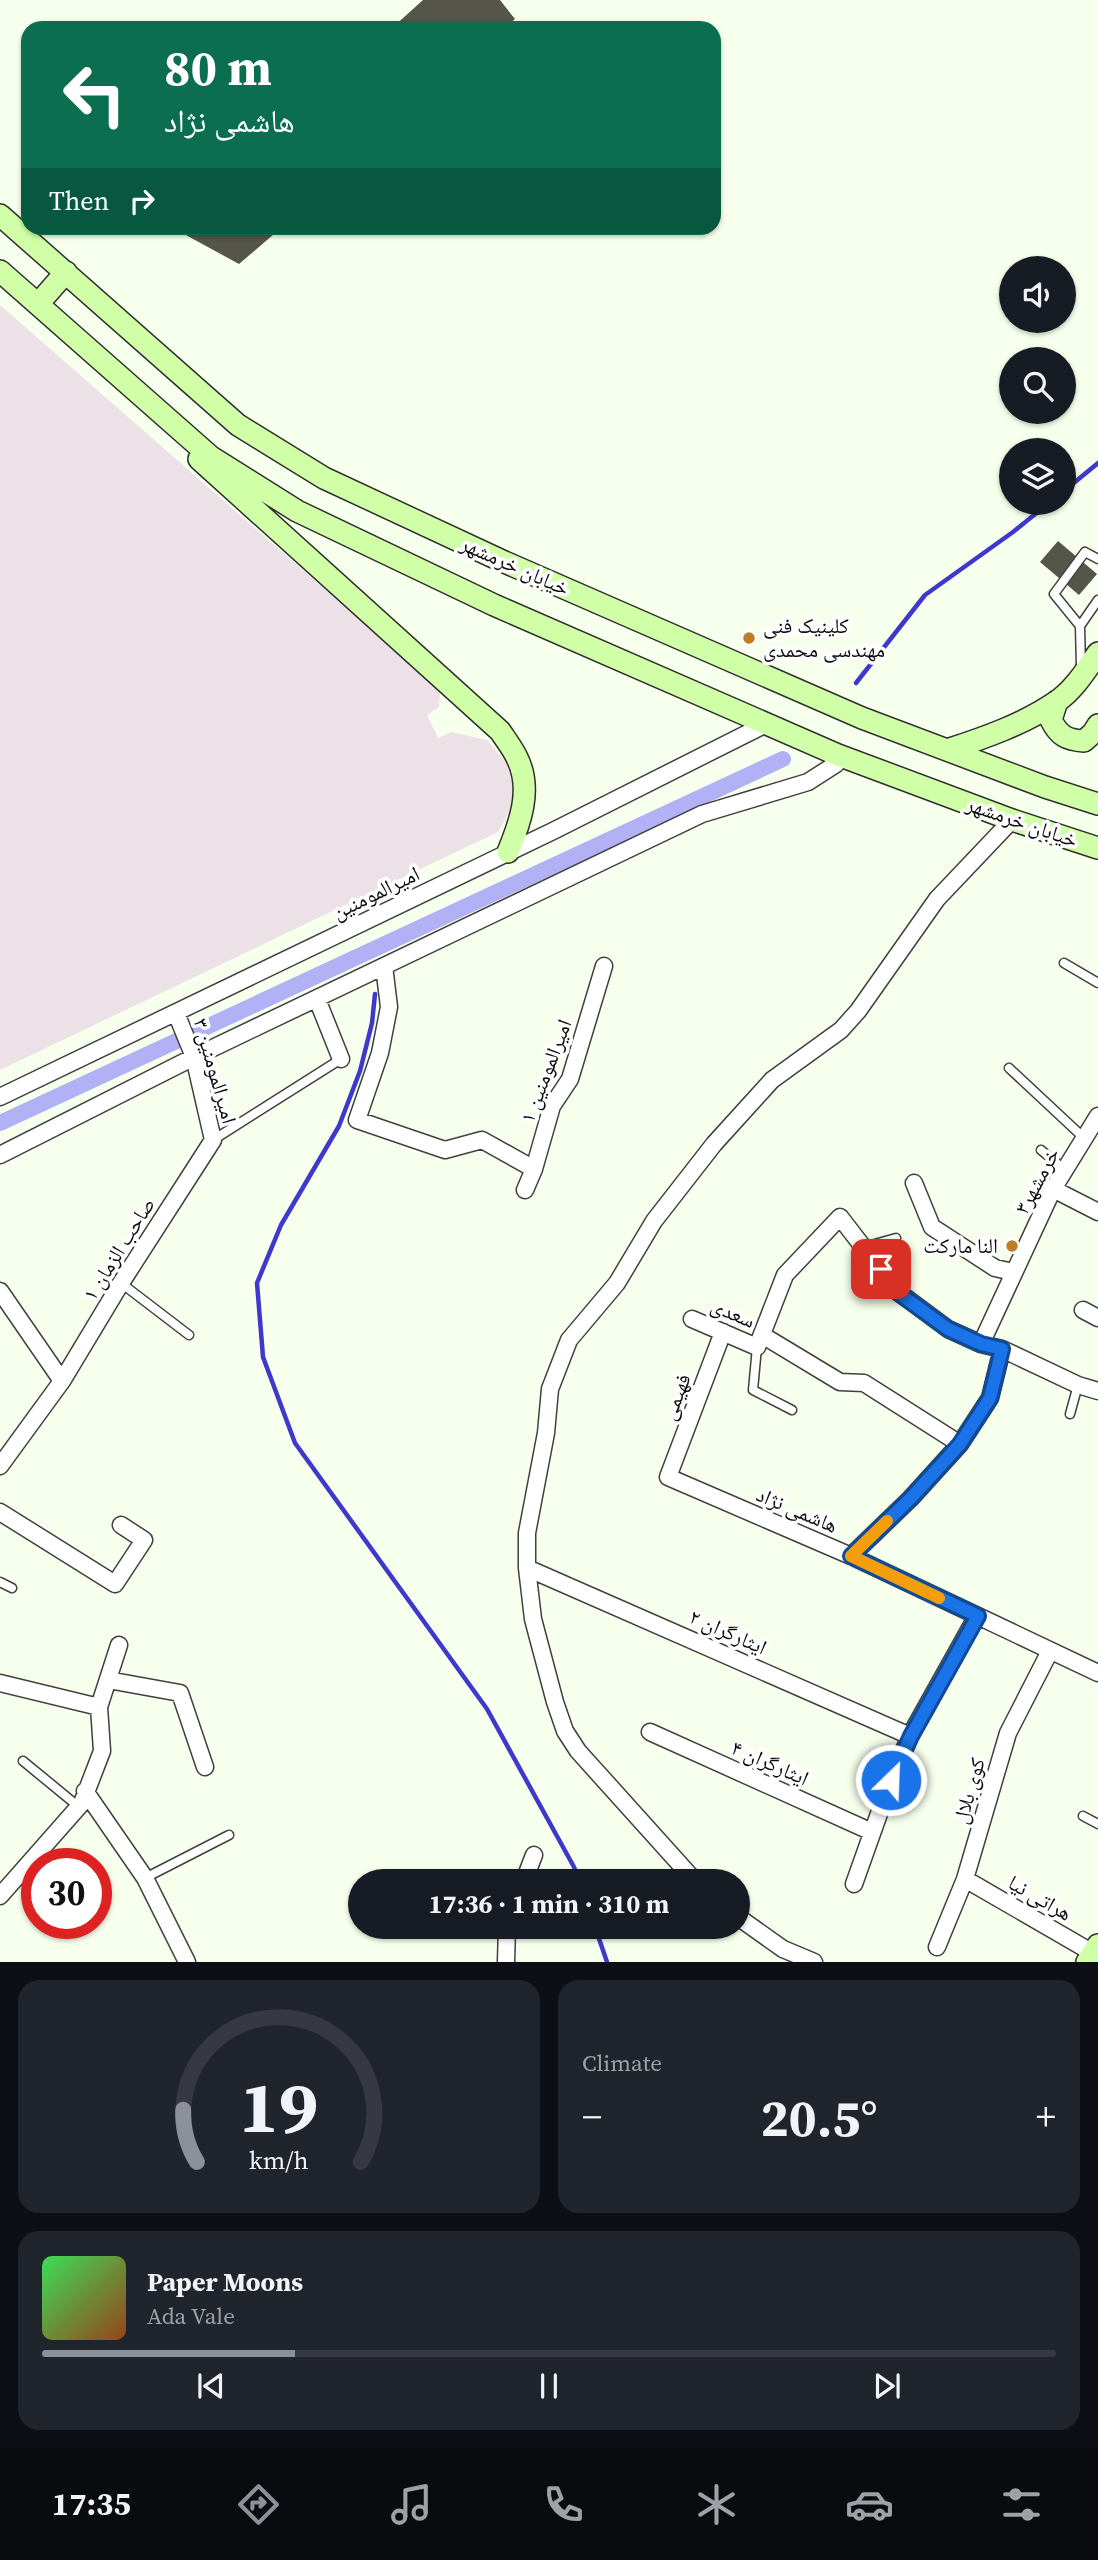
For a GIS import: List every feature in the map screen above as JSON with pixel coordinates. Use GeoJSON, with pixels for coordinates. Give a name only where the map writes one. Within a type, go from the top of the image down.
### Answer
{"type":"FeatureCollection","features":[{"type":"Feature","properties":{"kind":"main road","name":"خیابان خرمشهر"},"geometry":{"type":"LineString","coordinates":[[0,215],[21,233]]}},
{"type":"Feature","properties":{"kind":"main road","name":"خیابان خرمشهر"},"geometry":{"type":"LineString","coordinates":[[23,235],[238,425],[324,478],[500,560],[849,712],[1045,787],[1098,804]]}},
{"type":"Feature","properties":{"kind":"main road","name":"خیابان خرمشهر"},"geometry":{"type":"LineString","coordinates":[[0,271],[211,457],[297,511],[494,605],[838,755],[1012,820],[1098,848]]}},
{"type":"Feature","properties":{"kind":"main road"},"geometry":{"type":"LineString","coordinates":[[38,304],[66,272]]}},
{"type":"Feature","properties":{"kind":"main road"},"geometry":{"type":"LineString","coordinates":[[149,402],[208,469],[500,731],[519,761],[525,792],[521,821],[508,852]]}},
{"type":"Feature","properties":{"kind":"main road"},"geometry":{"type":"LineString","coordinates":[[947,750],[981,739],[1057,701],[1082,677],[1098,653]]}},
{"type":"Feature","properties":{"kind":"main road"},"geometry":{"type":"LineString","coordinates":[[1057,701],[1051,720],[1057,732],[1069,740],[1084,741],[1094,733],[1098,725]]}},
{"type":"Feature","properties":{"kind":"street","name":"امیرالمومنین"},"geometry":{"type":"LineString","coordinates":[[0,1097],[508,852],[768,723]]}},
{"type":"Feature","properties":{"kind":"street"},"geometry":{"type":"LineString","coordinates":[[0,1155],[194,1057],[702,814],[808,782],[835,765],[838,755]]}},
{"type":"Feature","properties":{"kind":"street"},"geometry":{"type":"LineString","coordinates":[[684,1869],[578,1751],[565,1731],[555,1702],[533,1619],[527,1568],[527,1533],[546,1433],[550,1389],[569,1340],[617,1283],[654,1221],[714,1144],[772,1080],[841,1030],[858,1011],[937,899],[1012,820]]}},
{"type":"Feature","properties":{"kind":"street"},"geometry":{"type":"LineString","coordinates":[[384,966],[390,1007],[380,1053],[357,1120],[445,1150],[482,1140],[534,1169]]}},
{"type":"Feature","properties":{"kind":"street","name":"امیرالمومنین ۱"},"geometry":{"type":"LineString","coordinates":[[525,1190],[534,1169],[552,1106],[570,1079],[604,966]]}},
{"type":"Feature","properties":{"kind":"street"},"geometry":{"type":"LineString","coordinates":[[317,999],[341,1059]]}},
{"type":"Feature","properties":{"kind":"street","name":"امیرالمومنین ۳"},"geometry":{"type":"LineString","coordinates":[[176,1013],[194,1057],[213,1140]]}},
{"type":"Feature","properties":{"kind":"street","name":"خرمشهر۳"},"geometry":{"type":"LineString","coordinates":[[981,1344],[1053,1189],[1098,1116]]}},
{"type":"Feature","properties":{"kind":"street","name":"صاحب الزمان ۱"},"geometry":{"type":"LineString","coordinates":[[0,1466],[62,1381],[213,1140]]}},
{"type":"Feature","properties":{"kind":"street"},"geometry":{"type":"LineString","coordinates":[[914,1183],[932,1227],[995,1268],[1013,1272]]}},
{"type":"Feature","properties":{"kind":"street"},"geometry":{"type":"LineString","coordinates":[[1053,1189],[1098,1212]]}},
{"type":"Feature","properties":{"kind":"street"},"geometry":{"type":"LineString","coordinates":[[760,1341],[785,1275],[840,1217],[897,1292],[948,1329],[981,1344],[1002,1349],[1078,1385],[1098,1391]]}},
{"type":"Feature","properties":{"kind":"street"},"geometry":{"type":"LineString","coordinates":[[0,1291],[62,1381]]}},
{"type":"Feature","properties":{"kind":"street"},"geometry":{"type":"LineString","coordinates":[[1083,1310],[1098,1318]]}},
{"type":"Feature","properties":{"kind":"street","name":"سعدی"},"geometry":{"type":"LineString","coordinates":[[692,1319],[723,1332],[760,1341],[840,1382],[864,1383],[960,1444]]}},
{"type":"Feature","properties":{"kind":"street","name":"فهیمی"},"geometry":{"type":"LineString","coordinates":[[668,1478],[723,1332]]}},
{"type":"Feature","properties":{"kind":"street"},"geometry":{"type":"LineString","coordinates":[[851,1556],[911,1498],[960,1444],[990,1398],[1002,1349]]}},
{"type":"Feature","properties":{"kind":"street","name":"هاشمی نژاد"},"geometry":{"type":"LineString","coordinates":[[668,1478],[851,1556],[1098,1673]]}},
{"type":"Feature","properties":{"kind":"street"},"geometry":{"type":"LineString","coordinates":[[0,1512],[115,1584],[144,1541],[121,1525]]}},
{"type":"Feature","properties":{"kind":"street","name":"ایثارگران ۲"},"geometry":{"type":"LineString","coordinates":[[527,1568],[911,1736]]}},
{"type":"Feature","properties":{"kind":"street"},"geometry":{"type":"LineString","coordinates":[[853,1884],[911,1736],[978,1616]]}},
{"type":"Feature","properties":{"kind":"street"},"geometry":{"type":"LineString","coordinates":[[0,1896],[79,1807],[102,1751],[99,1707],[119,1645]]}},
{"type":"Feature","properties":{"kind":"street","name":"کوی بلال"},"geometry":{"type":"LineString","coordinates":[[937,1947],[965,1879],[1008,1733],[1050,1651]]}},
{"type":"Feature","properties":{"kind":"street"},"geometry":{"type":"LineString","coordinates":[[108,1680],[180,1693],[205,1767]]}},
{"type":"Feature","properties":{"kind":"street"},"geometry":{"type":"LineString","coordinates":[[0,1683],[99,1707]]}},
{"type":"Feature","properties":{"kind":"street","name":"ایثارگران ۴"},"geometry":{"type":"LineString","coordinates":[[650,1732],[872,1832]]}},
{"type":"Feature","properties":{"kind":"street"},"geometry":{"type":"LineString","coordinates":[[85,1791],[145,1878],[187,1962]]}},
{"type":"Feature","properties":{"kind":"street"},"geometry":{"type":"LineString","coordinates":[[529,1869],[534,1855]]}},
{"type":"Feature","properties":{"kind":"street","name":"هراتی نیا"},"geometry":{"type":"LineString","coordinates":[[965,1879],[1093,1953]]}},
{"type":"Feature","properties":{"kind":"street"},"geometry":{"type":"LineString","coordinates":[[750,1926],[783,1949],[814,1962]]}},
{"type":"Feature","properties":{"kind":"street"},"geometry":{"type":"LineString","coordinates":[[506,1962],[507,1939]]}},
{"type":"Feature","properties":{"kind":"lane"},"geometry":{"type":"LineString","coordinates":[[1082,677],[1080,626],[1054,594],[1085,552],[1098,559]]}},
{"type":"Feature","properties":{"kind":"lane"},"geometry":{"type":"LineString","coordinates":[[1080,626],[1098,600]]}},
{"type":"Feature","properties":{"kind":"lane"},"geometry":{"type":"LineString","coordinates":[[1064,963],[1098,983]]}},
{"type":"Feature","properties":{"kind":"lane"},"geometry":{"type":"LineString","coordinates":[[213,1140],[341,1059]]}},
{"type":"Feature","properties":{"kind":"lane"},"geometry":{"type":"LineString","coordinates":[[1009,1068],[1084,1139]]}},
{"type":"Feature","properties":{"kind":"lane"},"geometry":{"type":"LineString","coordinates":[[1041,1150],[1065,1170]]}},
{"type":"Feature","properties":{"kind":"lane"},"geometry":{"type":"LineString","coordinates":[[864,1247],[896,1238]]}},
{"type":"Feature","properties":{"kind":"lane"},"geometry":{"type":"LineString","coordinates":[[121,1283],[189,1335]]}},
{"type":"Feature","properties":{"kind":"lane"},"geometry":{"type":"LineString","coordinates":[[760,1341],[753,1390],[792,1410]]}},
{"type":"Feature","properties":{"kind":"lane"},"geometry":{"type":"LineString","coordinates":[[1070,1414],[1078,1385]]}},
{"type":"Feature","properties":{"kind":"lane"},"geometry":{"type":"LineString","coordinates":[[0,1582],[12,1588]]}},
{"type":"Feature","properties":{"kind":"lane"},"geometry":{"type":"LineString","coordinates":[[23,1760],[79,1807]]}},
{"type":"Feature","properties":{"kind":"lane"},"geometry":{"type":"LineString","coordinates":[[1083,1816],[1098,1824]]}},
{"type":"Feature","properties":{"kind":"lane"},"geometry":{"type":"LineString","coordinates":[[145,1878],[229,1835]]}},
{"type":"Feature","properties":{"kind":"shaded area"},"geometry":{"type":"Polygon","coordinates":[[[0,305],[440,690],[439,707],[427,715],[438,738],[451,732],[487,740],[512,769],[513,806],[498,832],[0,1070],[0,305]]]}},
{"type":"Feature","properties":{"kind":"building"},"geometry":{"type":"Polygon","coordinates":[[[423,0],[500,0],[515,19],[513,21],[400,21],[423,0]]]}},
{"type":"Feature","properties":{"kind":"building"},"geometry":{"type":"Polygon","coordinates":[[[186,235],[273,235],[239,264],[186,235]]]}},
{"type":"Feature","properties":{"kind":"building"},"geometry":{"type":"Polygon","coordinates":[[[1058,541],[1097,574],[1079,595],[1040,562],[1058,541]]]}},
{"type":"Feature","properties":{"kind":"waterway"},"geometry":{"type":"LineString","coordinates":[[1076,481],[1098,463]]}},
{"type":"Feature","properties":{"kind":"waterway"},"geometry":{"type":"LineString","coordinates":[[856,683],[925,595],[1034,515]]}},
{"type":"Feature","properties":{"kind":"waterway"},"geometry":{"type":"LineString","coordinates":[[0,1123],[783,759]]}},
{"type":"Feature","properties":{"kind":"waterway"},"geometry":{"type":"LineString","coordinates":[[375,994],[372,1023],[360,1071],[339,1126],[281,1225],[257,1283],[263,1357],[295,1443],[487,1709],[575,1869]]}},
{"type":"Feature","properties":{"kind":"waterway"},"geometry":{"type":"LineString","coordinates":[[599,1939],[607,1962]]}},
{"type":"Feature","properties":{"kind":"slow traffic"},"geometry":{"type":"LineString","coordinates":[[887,1521],[851,1556],[939,1598]]}},
{"type":"Feature","properties":{"kind":"place","name":"کلینیک فنی مهندسی محمدی"},"geometry":{"type":"Point","coordinates":[749,638]}},
{"type":"Feature","properties":{"kind":"place","name":"النا مارکت"},"geometry":{"type":"Point","coordinates":[1012,1246]}},
{"type":"Feature","properties":{"kind":"route"},"geometry":{"type":"LineString","coordinates":[[881,1269],[897,1292],[948,1329],[981,1344],[1002,1349],[990,1398],[960,1444],[911,1498],[851,1556],[978,1616],[911,1736],[891,1780]]}}]}
